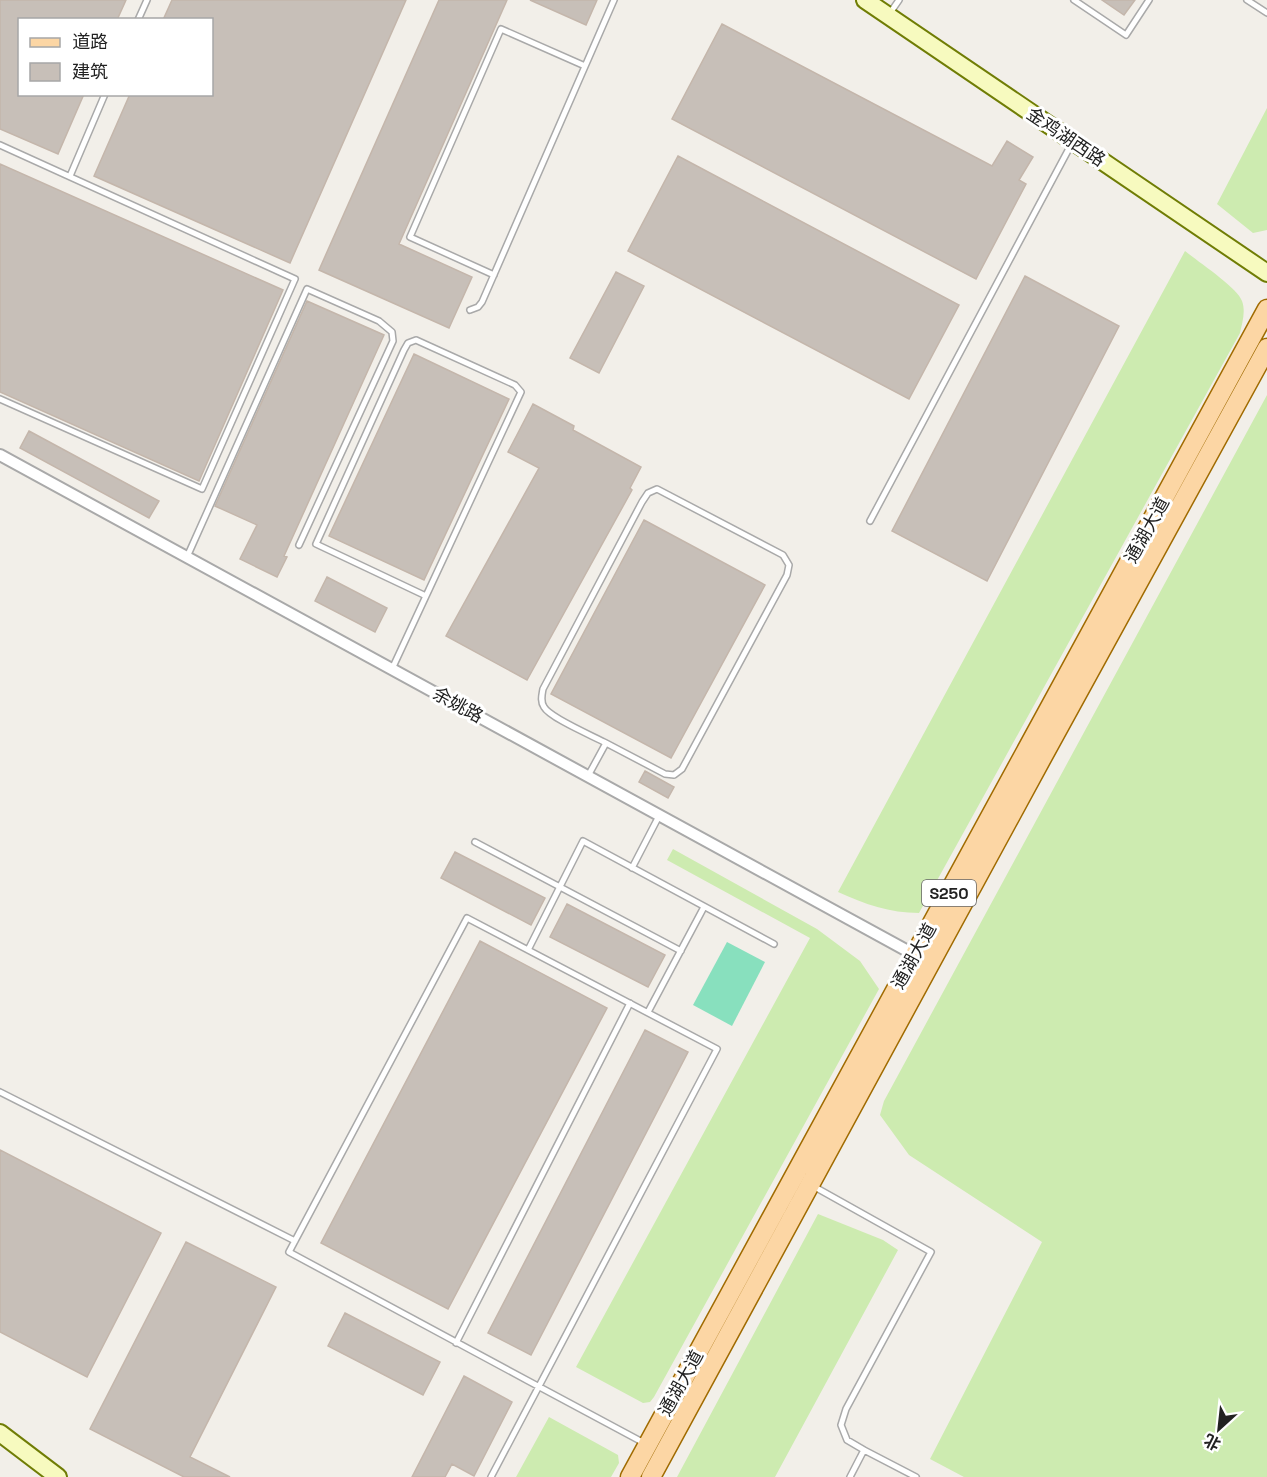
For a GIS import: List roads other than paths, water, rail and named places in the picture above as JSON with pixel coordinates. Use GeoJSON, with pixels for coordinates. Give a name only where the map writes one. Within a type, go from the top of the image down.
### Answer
{"type":"FeatureCollection","features":[{"type":"Feature","properties":{"kind":"main road","name":"通湖大道"},"geometry":{"type":"LineString","coordinates":[[630,1477],[1267,309]]}},
{"type":"Feature","properties":{"kind":"main road","name":"通湖大道"},"geometry":{"type":"LineString","coordinates":[[651,1477],[1267,348]]}},
{"type":"Feature","properties":{"kind":"street","name":"金鸡湖西路"},"geometry":{"type":"LineString","coordinates":[[865,0],[1267,273]]}},
{"type":"Feature","properties":{"kind":"street","name":"余姚路"},"geometry":{"type":"LineString","coordinates":[[0,455],[915,955]]}},
{"type":"Feature","properties":{"kind":"street"},"geometry":{"type":"LineString","coordinates":[[0,1433],[58,1477]]}},
{"type":"Feature","properties":{"kind":"lane"},"geometry":{"type":"LineString","coordinates":[[139,18],[147,0]]}},
{"type":"Feature","properties":{"kind":"lane"},"geometry":{"type":"LineString","coordinates":[[470,310],[478,307],[482,302],[614,0]]}},
{"type":"Feature","properties":{"kind":"lane"},"geometry":{"type":"LineString","coordinates":[[888,16],[899,0]]}},
{"type":"Feature","properties":{"kind":"lane"},"geometry":{"type":"LineString","coordinates":[[1074,0],[1126,35],[1149,0]]}},
{"type":"Feature","properties":{"kind":"lane"},"geometry":{"type":"LineString","coordinates":[[1246,0],[1267,13]]}},
{"type":"Feature","properties":{"kind":"lane"},"geometry":{"type":"LineString","coordinates":[[494,275],[410,237],[501,29],[585,66]]}},
{"type":"Feature","properties":{"kind":"lane"},"geometry":{"type":"LineString","coordinates":[[70,176],[104,96]]}},
{"type":"Feature","properties":{"kind":"lane"},"geometry":{"type":"LineString","coordinates":[[870,521],[1072,141]]}},
{"type":"Feature","properties":{"kind":"lane"},"geometry":{"type":"LineString","coordinates":[[0,145],[295,279],[202,489],[0,399]]}},
{"type":"Feature","properties":{"kind":"lane"},"geometry":{"type":"LineString","coordinates":[[187,557],[307,289],[379,321],[392,332],[393,341],[299,545]]}},
{"type":"Feature","properties":{"kind":"lane"},"geometry":{"type":"LineString","coordinates":[[392,669],[426,596],[521,392],[515,385],[416,340],[408,343],[404,350],[316,544],[426,596]]}},
{"type":"Feature","properties":{"kind":"lane"},"geometry":{"type":"LineString","coordinates":[[657,489],[783,555],[789,565],[787,575],[682,769],[674,775],[665,774],[606,743],[544,708],[541,699],[543,688],[642,502],[648,493],[657,489]]}},
{"type":"Feature","properties":{"kind":"lane"},"geometry":{"type":"LineString","coordinates":[[588,776],[606,743]]}},
{"type":"Feature","properties":{"kind":"lane"},"geometry":{"type":"LineString","coordinates":[[632,868],[660,815]]}},
{"type":"Feature","properties":{"kind":"lane"},"geometry":{"type":"LineString","coordinates":[[475,842],[681,951]]}},
{"type":"Feature","properties":{"kind":"lane"},"geometry":{"type":"LineString","coordinates":[[528,950],[583,842],[774,944]]}},
{"type":"Feature","properties":{"kind":"lane"},"geometry":{"type":"LineString","coordinates":[[648,1012],[705,907]]}},
{"type":"Feature","properties":{"kind":"lane"},"geometry":{"type":"LineString","coordinates":[[491,1477],[539,1386],[717,1048],[467,918],[289,1252],[456,1342],[539,1386],[647,1444]]}},
{"type":"Feature","properties":{"kind":"lane"},"geometry":{"type":"LineString","coordinates":[[456,1342],[630,1003]]}},
{"type":"Feature","properties":{"kind":"lane"},"geometry":{"type":"LineString","coordinates":[[0,1092],[295,1241]]}},
{"type":"Feature","properties":{"kind":"lane"},"geometry":{"type":"LineString","coordinates":[[810,1184],[931,1252],[846,1409],[842,1425],[847,1440],[916,1477]]}},
{"type":"Feature","properties":{"kind":"lane"},"geometry":{"type":"LineString","coordinates":[[850,1477],[864,1450]]}}]}
